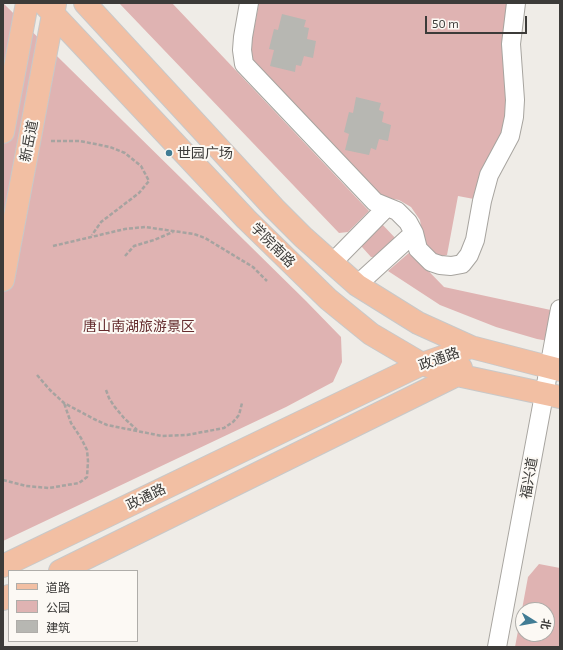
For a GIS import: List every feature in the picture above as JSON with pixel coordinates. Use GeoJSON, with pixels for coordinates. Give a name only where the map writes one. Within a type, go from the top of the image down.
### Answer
{"type":"FeatureCollection","features":[{"type":"Feature","properties":{"kind":"main road","name":"新岳道"},"geometry":{"type":"LineString","coordinates":[[3,132],[27,3]]}},
{"type":"Feature","properties":{"kind":"main road","name":"学院南路"},"geometry":{"type":"LineString","coordinates":[[85,3],[274,208],[303,237],[357,285],[418,324],[471,347],[555,368]]}},
{"type":"Feature","properties":{"kind":"main road","name":"新岳道"},"geometry":{"type":"LineString","coordinates":[[3,280],[50,7]]}},
{"type":"Feature","properties":{"kind":"main road","name":"学院南路"},"geometry":{"type":"LineString","coordinates":[[50,7],[246,219],[328,300],[371,334],[422,364],[457,375],[552,396]]}},
{"type":"Feature","properties":{"kind":"main road","name":"政通路"},"geometry":{"type":"LineString","coordinates":[[3,566],[422,364],[471,347]]}},
{"type":"Feature","properties":{"kind":"main road","name":"政通路"},"geometry":{"type":"LineString","coordinates":[[62,570],[457,375],[471,347]]}},
{"type":"Feature","properties":{"kind":"street"},"geometry":{"type":"LineString","coordinates":[[249,3],[243,37],[242,50],[244,64],[375,202],[397,211],[408,222],[414,233],[418,249],[430,262],[451,266],[462,264],[469,255],[474,240],[489,175],[510,136],[514,117],[515,100],[511,44],[516,3]]}},
{"type":"Feature","properties":{"kind":"street"},"geometry":{"type":"LineString","coordinates":[[332,262],[387,207]]}},
{"type":"Feature","properties":{"kind":"street"},"geometry":{"type":"LineString","coordinates":[[357,285],[414,233]]}},
{"type":"Feature","properties":{"kind":"street","name":"福兴道"},"geometry":{"type":"LineString","coordinates":[[497,647],[552,396],[560,309]]}},
{"type":"Feature","properties":{"kind":"path"},"geometry":{"type":"LineString","coordinates":[[51,141],[80,141],[110,147],[125,153],[140,166],[149,180],[139,193],[102,222],[92,236]]}},
{"type":"Feature","properties":{"kind":"path"},"geometry":{"type":"LineString","coordinates":[[53,246],[125,229],[146,227],[194,234],[205,238],[253,267],[267,281]]}},
{"type":"Feature","properties":{"kind":"path"},"geometry":{"type":"LineString","coordinates":[[125,256],[134,246],[173,232]]}},
{"type":"Feature","properties":{"kind":"path"},"geometry":{"type":"LineString","coordinates":[[37,374],[50,390],[64,403],[107,424],[152,434],[175,436],[224,428],[233,422],[239,415],[242,403]]}},
{"type":"Feature","properties":{"kind":"path"},"geometry":{"type":"LineString","coordinates":[[106,390],[114,406],[124,418],[138,430]]}},
{"type":"Feature","properties":{"kind":"path"},"geometry":{"type":"LineString","coordinates":[[3,480],[26,486],[49,488],[79,483],[87,477],[87,450],[71,423],[64,403]]}},
{"type":"Feature","properties":{"kind":"green space","name":"唐山南湖旅游景区"},"geometry":{"type":"Polygon","coordinates":[[[3,3],[341,337],[342,362],[333,382],[286,407],[3,541],[3,3]]]}},
{"type":"Feature","properties":{"kind":"green space"},"geometry":{"type":"Polygon","coordinates":[[[119,3],[172,3],[369,211],[348,232],[339,233],[119,3]]]}},
{"type":"Feature","properties":{"kind":"green space"},"geometry":{"type":"Polygon","coordinates":[[[259,3],[509,3],[504,28],[503,43],[508,101],[507,121],[474,199],[458,196],[447,255],[437,258],[428,250],[423,239],[420,220],[411,207],[399,200],[382,197],[252,62],[250,50],[259,3]]]}},
{"type":"Feature","properties":{"kind":"green space"},"geometry":{"type":"Polygon","coordinates":[[[380,222],[398,241],[379,257],[371,257],[362,247],[362,239],[380,222]]]}},
{"type":"Feature","properties":{"kind":"green space"},"geometry":{"type":"Polygon","coordinates":[[[410,252],[444,287],[560,312],[560,343],[537,339],[496,327],[440,305],[388,271],[410,252]]]}},
{"type":"Feature","properties":{"kind":"green space"},"geometry":{"type":"Polygon","coordinates":[[[539,564],[560,568],[560,647],[515,647],[516,642],[555,642],[555,602],[523,602],[528,577],[539,564]]]}},
{"type":"Feature","properties":{"kind":"building"},"geometry":{"type":"Polygon","coordinates":[[[282,14],[306,20],[304,27],[309,28],[307,39],[316,41],[313,58],[304,56],[301,66],[296,65],[295,72],[270,66],[274,50],[269,49],[274,29],[278,30],[282,14]]]}},
{"type":"Feature","properties":{"kind":"building"},"geometry":{"type":"Polygon","coordinates":[[[356,97],[381,103],[379,110],[384,112],[382,122],[391,125],[388,141],[379,139],[376,150],[371,148],[369,155],[345,150],[349,134],[344,132],[349,112],[353,113],[356,97]]]}},
{"type":"Feature","properties":{"kind":"place","name":"世园广场"},"geometry":{"type":"Point","coordinates":[169,153]}}]}
